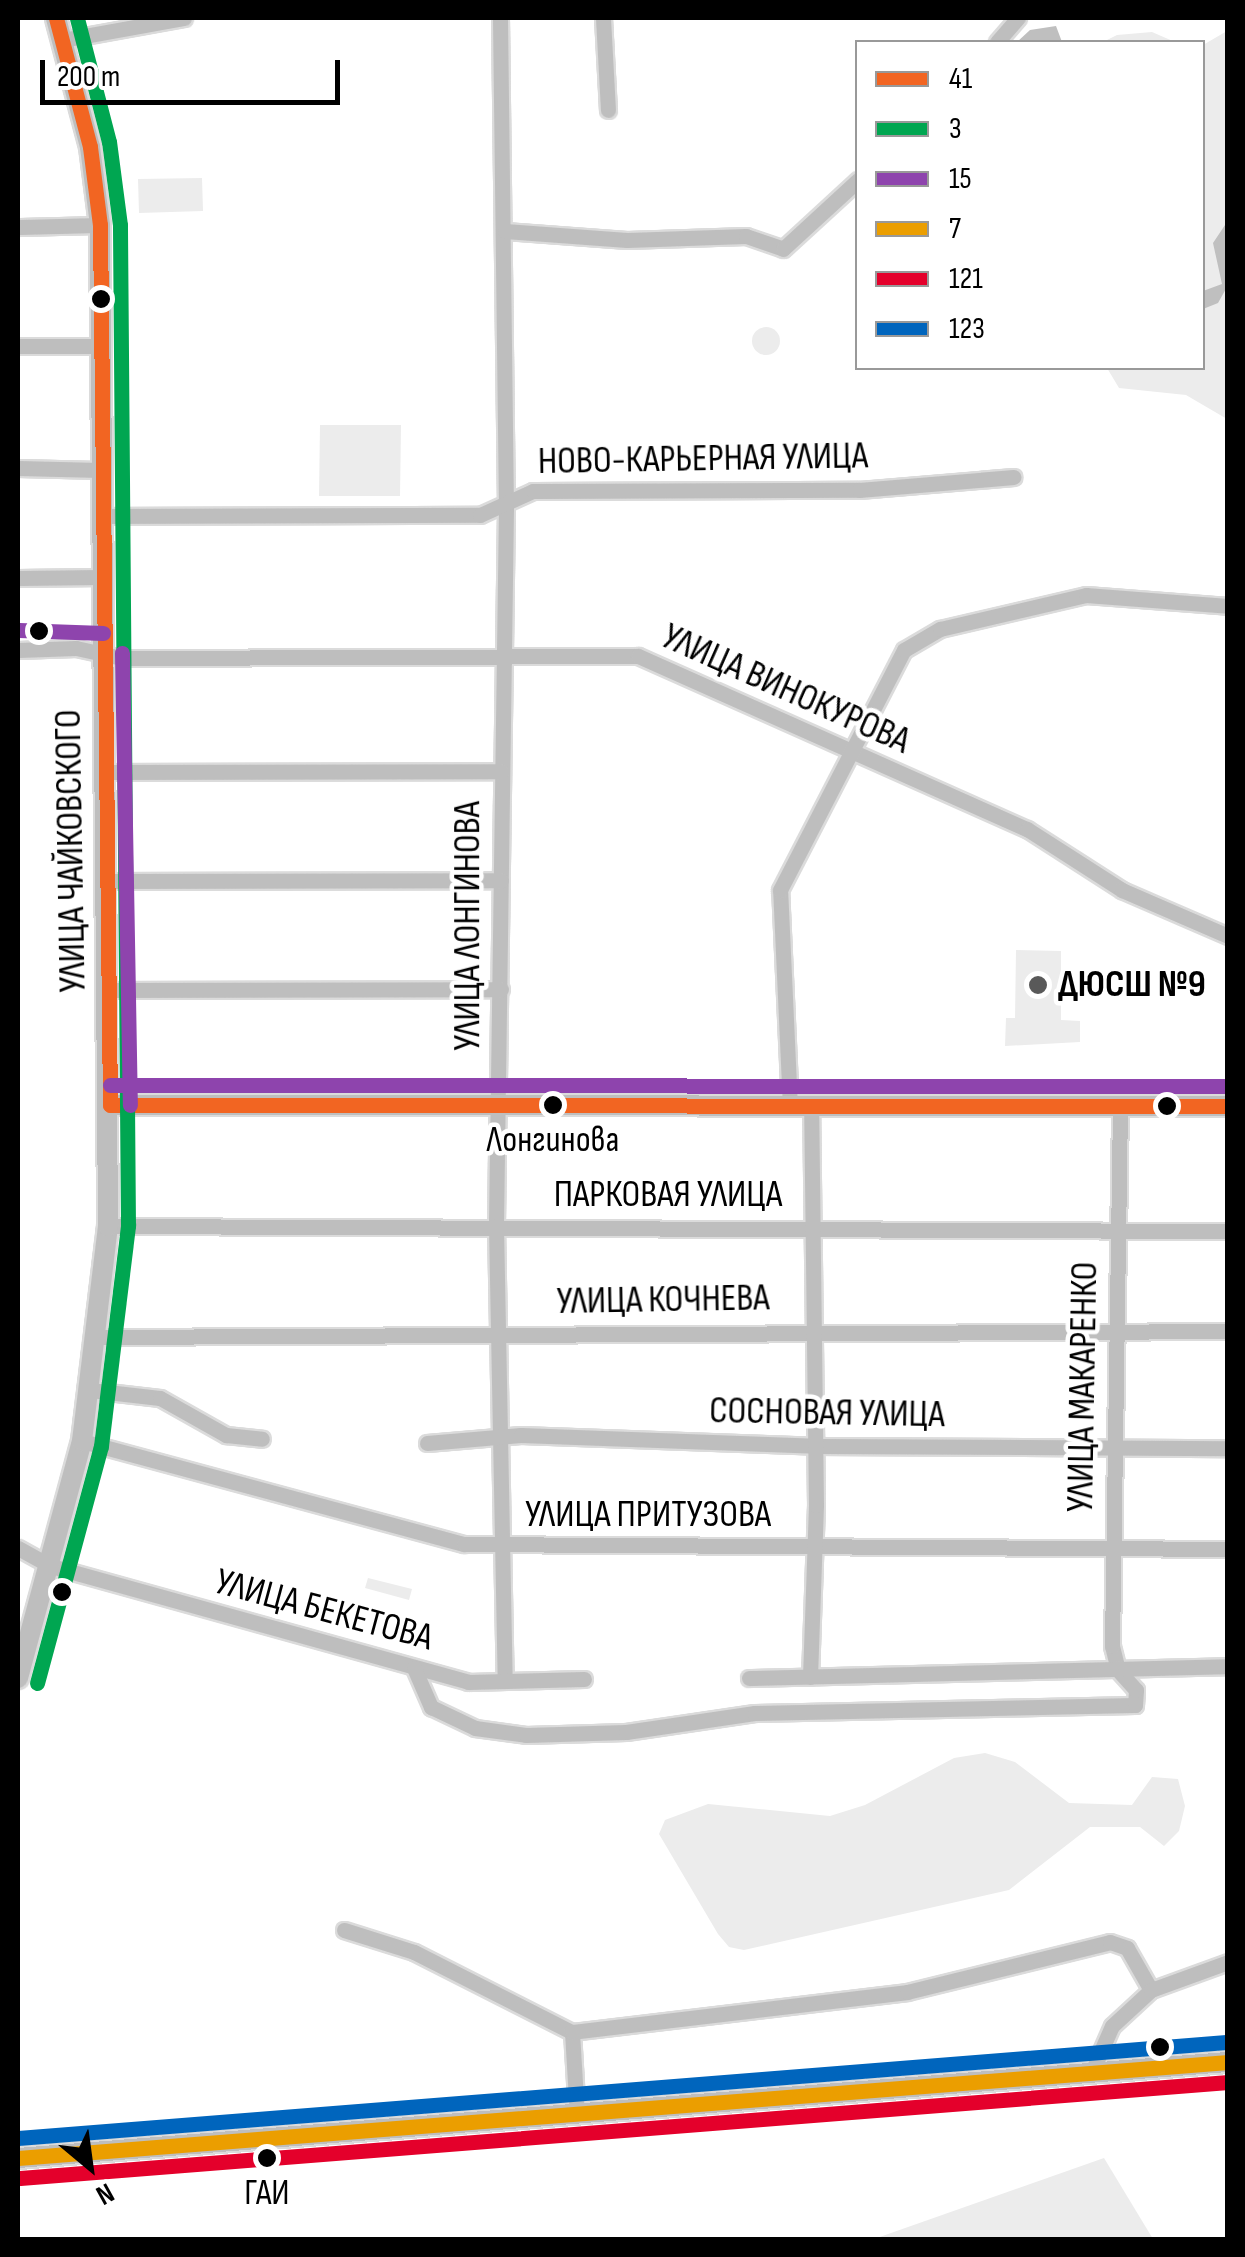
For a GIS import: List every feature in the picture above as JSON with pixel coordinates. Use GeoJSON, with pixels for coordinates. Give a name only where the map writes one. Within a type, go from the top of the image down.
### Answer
{"type":"FeatureCollection","features":[{"type":"Feature","properties":{"kind":"main road","name":"УЛИЦА ЧАЙКОВСКОГО"},"geometry":{"type":"LineString","coordinates":[[18,1678],[52,1566],[82,1441],[99,1337],[108,1226],[100,225],[90,146],[56,18]]}},
{"type":"Feature","properties":{"kind":"main road"},"geometry":{"type":"LineString","coordinates":[[110,1105],[1228,1106]]}},
{"type":"Feature","properties":{"kind":"main road"},"geometry":{"type":"LineString","coordinates":[[18,2158],[1228,2062]]}},
{"type":"Feature","properties":{"kind":"street"},"geometry":{"type":"LineString","coordinates":[[62,40],[184,18]]}},
{"type":"Feature","properties":{"kind":"street","name":"УЛИЦА ЛОНГИНОВА"},"geometry":{"type":"LineString","coordinates":[[500,18],[506,508],[500,657],[501,989],[496,1226],[498,1547],[505,1681]]}},
{"type":"Feature","properties":{"kind":"street"},"geometry":{"type":"LineString","coordinates":[[603,18],[608,110]]}},
{"type":"Feature","properties":{"kind":"street"},"geometry":{"type":"LineString","coordinates":[[999,40],[1018,18]]}},
{"type":"Feature","properties":{"kind":"street"},"geometry":{"type":"LineString","coordinates":[[505,231],[628,240],[746,236],[783,249],[855,183]]}},
{"type":"Feature","properties":{"kind":"street"},"geometry":{"type":"LineString","coordinates":[[18,227],[100,225]]}},
{"type":"Feature","properties":{"kind":"street"},"geometry":{"type":"LineString","coordinates":[[18,346],[101,346]]}},
{"type":"Feature","properties":{"kind":"street"},"geometry":{"type":"LineString","coordinates":[[18,468],[100,470]]}},
{"type":"Feature","properties":{"kind":"street","name":"НОВО-КАРЬЕРНАЯ УЛИЦА"},"geometry":{"type":"LineString","coordinates":[[101,516],[480,515],[506,508],[517,495],[533,491],[859,490],[1013,477]]}},
{"type":"Feature","properties":{"kind":"street"},"geometry":{"type":"LineString","coordinates":[[18,578],[102,578]]}},
{"type":"Feature","properties":{"kind":"street"},"geometry":{"type":"LineString","coordinates":[[810,1677],[815,1446],[812,1228],[776,911],[780,890],[848,752],[917,637],[1086,595],[1228,606]]}},
{"type":"Feature","properties":{"kind":"street","name":"УЛИЦА ВИНОКУРОВА"},"geometry":{"type":"LineString","coordinates":[[18,650],[102,654],[638,656],[732,692],[848,752],[1026,829],[1122,890],[1228,936]]}},
{"type":"Feature","properties":{"kind":"street"},"geometry":{"type":"LineString","coordinates":[[107,772],[502,771]]}},
{"type":"Feature","properties":{"kind":"street"},"geometry":{"type":"LineString","coordinates":[[108,881],[501,880]]}},
{"type":"Feature","properties":{"kind":"street"},"geometry":{"type":"LineString","coordinates":[[109,990],[501,989]]}},
{"type":"Feature","properties":{"kind":"street","name":"УЛИЦА МАКАРЕНКО"},"geometry":{"type":"LineString","coordinates":[[414,1668],[426,1701],[436,1711],[486,1730],[549,1736],[770,1712],[1129,1710],[1136,1690],[1118,1670],[1112,1646],[1120,1106]]}},
{"type":"Feature","properties":{"kind":"street","name":"ПАРКОВАЯ УЛИЦА"},"geometry":{"type":"LineString","coordinates":[[108,1226],[1228,1230]]}},
{"type":"Feature","properties":{"kind":"street","name":"УЛИЦА КОЧНЕВА"},"geometry":{"type":"LineString","coordinates":[[99,1337],[1228,1331]]}},
{"type":"Feature","properties":{"kind":"street"},"geometry":{"type":"LineString","coordinates":[[90,1390],[160,1398],[226,1435],[262,1439]]}},
{"type":"Feature","properties":{"kind":"street","name":"СОСНОВАЯ УЛИЦА"},"geometry":{"type":"LineString","coordinates":[[427,1443],[498,1437],[815,1446],[1228,1448]]}},
{"type":"Feature","properties":{"kind":"street","name":"УЛИЦА ПРИТУЗОВА"},"geometry":{"type":"LineString","coordinates":[[82,1441],[456,1543],[498,1547],[1228,1549]]}},
{"type":"Feature","properties":{"kind":"street","name":"УЛИЦА БЕКЕТОВА"},"geometry":{"type":"LineString","coordinates":[[18,1548],[52,1566],[468,1682],[584,1679]]}},
{"type":"Feature","properties":{"kind":"street"},"geometry":{"type":"LineString","coordinates":[[749,1678],[1228,1666]]}},
{"type":"Feature","properties":{"kind":"street"},"geometry":{"type":"LineString","coordinates":[[344,1930],[414,1952],[572,2032],[907,1992],[1110,1942],[1127,1948],[1151,1990]]}},
{"type":"Feature","properties":{"kind":"street"},"geometry":{"type":"LineString","coordinates":[[1091,2074],[1112,2026],[1151,1990],[1228,1962]]}},
{"type":"Feature","properties":{"kind":"street"},"geometry":{"type":"LineString","coordinates":[[572,2032],[577,2115]]}},
{"type":"Feature","properties":{"kind":"shaded area"},"geometry":{"type":"Polygon","coordinates":[[[1056,26],[1061,40],[1019,40],[1030,30],[1056,26]]]}},
{"type":"Feature","properties":{"kind":"shaded area"},"geometry":{"type":"Polygon","coordinates":[[[1227,31],[1227,419],[1186,395],[1119,388],[1108,370],[1205,370],[1205,44],[1227,31]]]}},
{"type":"Feature","properties":{"kind":"shaded area"},"geometry":{"type":"Polygon","coordinates":[[[1152,32],[1170,40],[1107,40],[1117,35],[1152,32]]]}},
{"type":"Feature","properties":{"kind":"shaded area"},"geometry":{"type":"Polygon","coordinates":[[[202,178],[203,211],[139,213],[138,179],[202,178]]]}},
{"type":"Feature","properties":{"kind":"shaded area"},"geometry":{"type":"Polygon","coordinates":[[[1227,222],[1227,287],[1218,303],[1205,308],[1205,290],[1222,284],[1213,243],[1227,222]]]}},
{"type":"Feature","properties":{"kind":"shaded area"},"geometry":{"type":"Polygon","coordinates":[[[766,327],[776,331],[780,341],[776,351],[766,355],[756,351],[752,341],[756,331],[766,327]]]}},
{"type":"Feature","properties":{"kind":"shaded area"},"geometry":{"type":"Polygon","coordinates":[[[320,425],[401,425],[400,496],[319,496],[320,425]]]}},
{"type":"Feature","properties":{"kind":"shaded area","name":"ДЮСШ №9"},"geometry":{"type":"Polygon","coordinates":[[[1016,950],[1061,951],[1061,1020],[1080,1021],[1080,1042],[1005,1046],[1006,1018],[1015,1018],[1016,950]]]}},
{"type":"Feature","properties":{"kind":"shaded area"},"geometry":{"type":"Polygon","coordinates":[[[368,1578],[412,1589],[409,1600],[365,1588],[368,1578]]]}},
{"type":"Feature","properties":{"kind":"shaded area"},"geometry":{"type":"Polygon","coordinates":[[[985,1753],[1015,1762],[1069,1803],[1132,1805],[1152,1777],[1178,1779],[1185,1806],[1179,1831],[1164,1846],[1140,1827],[1090,1827],[1009,1890],[744,1950],[729,1947],[718,1934],[659,1834],[665,1820],[708,1804],[830,1816],[865,1805],[954,1758],[985,1753]]]}},
{"type":"Feature","properties":{"kind":"shaded area"},"geometry":{"type":"Polygon","coordinates":[[[1104,2158],[1153,2239],[874,2239],[1104,2158]]]}},
{"type":"Feature","properties":{"kind":"transit line","name":"41"},"geometry":{"type":"LineString","coordinates":[[56,18],[90,147],[100,225],[110,1105]]}},
{"type":"Feature","properties":{"kind":"transit line","name":"3"},"geometry":{"type":"LineString","coordinates":[[37,1683],[101,1446],[128,1226],[120,225],[109,142],[77,18]]}},
{"type":"Feature","properties":{"kind":"transit line","name":"15"},"geometry":{"type":"LineString","coordinates":[[19,630],[103,633]]}},
{"type":"Feature","properties":{"kind":"transit line","name":"15"},"geometry":{"type":"LineString","coordinates":[[122,653],[130,1105]]}},
{"type":"Feature","properties":{"kind":"transit line","name":"15"},"geometry":{"type":"LineString","coordinates":[[110,1085],[1228,1086]]}},
{"type":"Feature","properties":{"kind":"transit line","name":"41"},"geometry":{"type":"LineString","coordinates":[[110,1105],[1228,1106]]}},
{"type":"Feature","properties":{"kind":"transit line","name":"123"},"geometry":{"type":"LineString","coordinates":[[18,2138],[1226,2042]]}},
{"type":"Feature","properties":{"kind":"transit line","name":"7"},"geometry":{"type":"LineString","coordinates":[[18,2158],[1228,2062]]}},
{"type":"Feature","properties":{"kind":"transit line","name":"121"},"geometry":{"type":"LineString","coordinates":[[20,2178],[1228,2082]]}},
{"type":"Feature","properties":{"kind":"place","name":"ДЮСШ №9"},"geometry":{"type":"Point","coordinates":[1038,985]}},
{"type":"Feature","properties":{"kind":"place","name":"Лонгинова"},"geometry":{"type":"Point","coordinates":[553,1105]}},
{"type":"Feature","properties":{"kind":"place","name":"ГАИ"},"geometry":{"type":"Point","coordinates":[267,2158]}}]}
